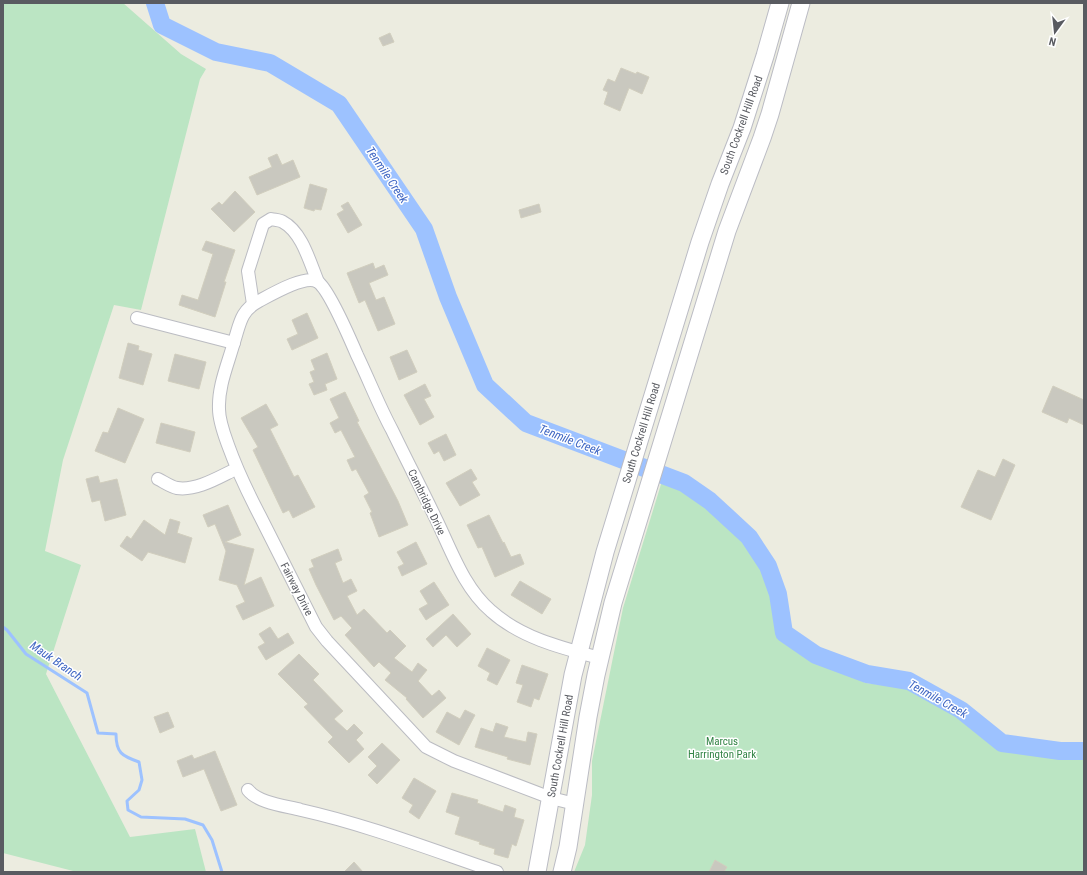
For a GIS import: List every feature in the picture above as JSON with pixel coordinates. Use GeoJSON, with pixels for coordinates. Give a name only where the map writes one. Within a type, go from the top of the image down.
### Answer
{"type":"FeatureCollection","features":[{"type":"Feature","properties":{"kind":"main road","name":"South Cockrell Hill Road"},"geometry":{"type":"LineString","coordinates":[[537,872],[573,675],[618,507],[706,223],[742,128],[780,3]]}},
{"type":"Feature","properties":{"kind":"main road","name":"South Cockrell Hill Road"},"geometry":{"type":"LineString","coordinates":[[562,872],[568,847],[588,717],[613,603],[726,231],[762,138],[801,3]]}},
{"type":"Feature","properties":{"kind":"main road"},"geometry":{"type":"LineString","coordinates":[[706,223],[726,231]]}},
{"type":"Feature","properties":{"kind":"main road"},"geometry":{"type":"LineString","coordinates":[[557,768],[580,775]]}},
{"type":"Feature","properties":{"kind":"street","name":"Cambridge Drive"},"geometry":{"type":"LineString","coordinates":[[253,304],[248,271],[263,224],[271,219],[282,221],[291,228],[298,237],[318,282],[324,288],[343,323],[390,428],[448,546],[462,573],[475,593],[490,610],[509,625],[532,638],[600,658]]}},
{"type":"Feature","properties":{"kind":"street"},"geometry":{"type":"LineString","coordinates":[[137,318],[234,343],[243,313],[253,304],[299,282],[308,279],[318,282]]}},
{"type":"Feature","properties":{"kind":"street","name":"Fairway Drive"},"geometry":{"type":"LineString","coordinates":[[234,343],[226,366],[221,389],[219,409],[221,424],[236,469],[316,627],[326,641],[426,747],[439,755],[551,798],[575,804]]}},
{"type":"Feature","properties":{"kind":"street"},"geometry":{"type":"LineString","coordinates":[[158,479],[176,488],[188,488],[201,485],[236,469]]}},
{"type":"Feature","properties":{"kind":"street"},"geometry":{"type":"LineString","coordinates":[[248,790],[252,796],[274,804],[315,813],[359,826],[497,872]]}},
{"type":"Feature","properties":{"kind":"green space"},"geometry":{"type":"Polygon","coordinates":[[[3,3],[123,3],[181,54],[206,69],[200,79],[141,310],[114,305],[63,460],[45,551],[81,565],[46,674],[130,837],[195,829],[206,872],[77,872],[3,853],[3,3]]]}},
{"type":"Feature","properties":{"kind":"green space","name":"Marcus Harrington Park"},"geometry":{"type":"Polygon","coordinates":[[[662,481],[684,490],[745,539],[764,565],[772,593],[779,635],[813,659],[866,683],[908,688],[957,717],[1001,747],[1084,757],[1084,872],[574,872],[585,845],[592,795],[592,761],[623,608],[662,481]]]}},
{"type":"Feature","properties":{"kind":"building"},"geometry":{"type":"Polygon","coordinates":[[[390,33],[394,42],[383,46],[379,38],[390,33]]]}},
{"type":"Feature","properties":{"kind":"building"},"geometry":{"type":"Polygon","coordinates":[[[621,68],[649,77],[642,94],[629,88],[620,111],[604,104],[608,92],[603,90],[608,79],[615,82],[621,68]]]}},
{"type":"Feature","properties":{"kind":"building"},"geometry":{"type":"Polygon","coordinates":[[[277,154],[282,165],[293,160],[300,177],[257,195],[249,177],[272,167],[268,158],[277,154]]]}},
{"type":"Feature","properties":{"kind":"building"},"geometry":{"type":"Polygon","coordinates":[[[310,184],[327,189],[321,210],[315,209],[314,211],[304,208],[310,184]]]}},
{"type":"Feature","properties":{"kind":"building"},"geometry":{"type":"Polygon","coordinates":[[[235,191],[255,212],[234,232],[211,209],[219,202],[222,205],[235,191]]]}},
{"type":"Feature","properties":{"kind":"building"},"geometry":{"type":"Polygon","coordinates":[[[348,202],[362,225],[348,233],[337,214],[344,210],[341,206],[348,202]]]}},
{"type":"Feature","properties":{"kind":"building"},"geometry":{"type":"Polygon","coordinates":[[[539,204],[541,212],[521,218],[519,210],[539,204]]]}},
{"type":"Feature","properties":{"kind":"building"},"geometry":{"type":"Polygon","coordinates":[[[206,241],[235,250],[224,282],[226,282],[215,317],[179,305],[182,295],[198,300],[213,254],[202,250],[206,241]]]}},
{"type":"Feature","properties":{"kind":"building"},"geometry":{"type":"Polygon","coordinates":[[[373,263],[375,269],[384,265],[388,275],[369,283],[376,300],[384,297],[395,324],[378,331],[365,300],[359,303],[347,273],[373,263]]]}},
{"type":"Feature","properties":{"kind":"building"},"geometry":{"type":"Polygon","coordinates":[[[307,313],[318,338],[292,350],[287,339],[298,334],[292,320],[307,313]]]}},
{"type":"Feature","properties":{"kind":"building"},"geometry":{"type":"Polygon","coordinates":[[[128,343],[139,346],[138,350],[152,354],[143,385],[119,378],[128,343]]]}},
{"type":"Feature","properties":{"kind":"building"},"geometry":{"type":"Polygon","coordinates":[[[407,350],[417,372],[399,380],[390,357],[407,350]]]}},
{"type":"Feature","properties":{"kind":"building"},"geometry":{"type":"Polygon","coordinates":[[[327,353],[337,379],[325,384],[327,390],[314,395],[309,384],[314,382],[310,372],[315,370],[311,360],[327,353]]]}},
{"type":"Feature","properties":{"kind":"building"},"geometry":{"type":"Polygon","coordinates":[[[175,354],[206,362],[199,389],[168,381],[175,354]]]}},
{"type":"Feature","properties":{"kind":"building"},"geometry":{"type":"Polygon","coordinates":[[[425,384],[431,396],[424,399],[434,417],[420,425],[404,395],[425,384]]]}},
{"type":"Feature","properties":{"kind":"building"},"geometry":{"type":"Polygon","coordinates":[[[1053,386],[1084,400],[1084,425],[1069,418],[1067,423],[1042,412],[1053,386]]]}},
{"type":"Feature","properties":{"kind":"building"},"geometry":{"type":"Polygon","coordinates":[[[345,392],[359,421],[357,422],[398,501],[408,525],[379,537],[370,513],[372,512],[364,496],[369,493],[356,469],[352,471],[347,460],[355,457],[341,430],[335,433],[330,423],[339,418],[330,399],[345,392]]]}},
{"type":"Feature","properties":{"kind":"building"},"geometry":{"type":"Polygon","coordinates":[[[266,404],[278,425],[270,429],[294,477],[298,475],[315,507],[293,518],[289,510],[283,513],[253,450],[258,447],[241,418],[266,404]]]}},
{"type":"Feature","properties":{"kind":"building"},"geometry":{"type":"Polygon","coordinates":[[[118,408],[144,419],[125,463],[95,451],[103,432],[108,433],[118,408]]]}},
{"type":"Feature","properties":{"kind":"building"},"geometry":{"type":"Polygon","coordinates":[[[161,423],[195,432],[190,452],[156,443],[161,423]]]}},
{"type":"Feature","properties":{"kind":"building"},"geometry":{"type":"Polygon","coordinates":[[[446,434],[456,455],[444,461],[439,451],[434,454],[428,443],[446,434]]]}},
{"type":"Feature","properties":{"kind":"building"},"geometry":{"type":"Polygon","coordinates":[[[1003,459],[1015,465],[991,520],[961,507],[978,470],[995,477],[1003,459]]]}},
{"type":"Feature","properties":{"kind":"building"},"geometry":{"type":"Polygon","coordinates":[[[471,469],[477,479],[472,482],[480,495],[460,506],[446,483],[471,469]]]}},
{"type":"Feature","properties":{"kind":"building"},"geometry":{"type":"Polygon","coordinates":[[[98,476],[100,483],[117,479],[126,515],[105,521],[100,500],[92,502],[86,479],[98,476]]]}},
{"type":"Feature","properties":{"kind":"building"},"geometry":{"type":"Polygon","coordinates":[[[228,505],[241,535],[225,542],[254,549],[244,585],[261,577],[274,606],[243,620],[236,606],[245,602],[237,585],[219,580],[226,551],[215,524],[208,527],[203,515],[228,505]]]}},
{"type":"Feature","properties":{"kind":"building"},"geometry":{"type":"Polygon","coordinates":[[[489,515],[511,557],[520,554],[524,564],[495,577],[482,547],[478,548],[467,525],[489,515]]]}},
{"type":"Feature","properties":{"kind":"building"},"geometry":{"type":"Polygon","coordinates":[[[170,519],[180,522],[177,533],[192,538],[185,563],[148,552],[142,561],[120,546],[127,536],[131,539],[144,520],[165,535],[170,519]]]}},
{"type":"Feature","properties":{"kind":"building"},"geometry":{"type":"Polygon","coordinates":[[[416,542],[427,564],[402,576],[398,567],[404,564],[397,552],[416,542]]]}},
{"type":"Feature","properties":{"kind":"building"},"geometry":{"type":"Polygon","coordinates":[[[338,549],[342,560],[335,563],[343,583],[351,579],[357,591],[347,596],[357,615],[364,609],[387,633],[390,630],[406,646],[394,658],[412,672],[418,663],[427,670],[418,681],[432,696],[439,690],[446,698],[423,718],[406,699],[407,698],[385,680],[391,673],[379,662],[374,667],[345,635],[352,628],[341,616],[334,620],[316,585],[309,569],[314,567],[311,560],[338,549]]]}},
{"type":"Feature","properties":{"kind":"building"},"geometry":{"type":"Polygon","coordinates":[[[520,581],[551,599],[542,614],[511,595],[520,581]]]}},
{"type":"Feature","properties":{"kind":"building"},"geometry":{"type":"Polygon","coordinates":[[[434,582],[449,605],[426,620],[419,609],[428,604],[420,591],[434,582]]]}},
{"type":"Feature","properties":{"kind":"building"},"geometry":{"type":"Polygon","coordinates":[[[453,614],[471,634],[457,647],[446,635],[433,647],[426,639],[453,614]]]}},
{"type":"Feature","properties":{"kind":"building"},"geometry":{"type":"Polygon","coordinates":[[[270,627],[278,639],[288,633],[294,643],[266,660],[258,647],[265,643],[259,634],[270,627]]]}},
{"type":"Feature","properties":{"kind":"building"},"geometry":{"type":"Polygon","coordinates":[[[487,648],[510,660],[497,685],[487,680],[490,673],[478,666],[487,648]]]}},
{"type":"Feature","properties":{"kind":"building"},"geometry":{"type":"Polygon","coordinates":[[[299,654],[319,674],[313,680],[343,711],[334,719],[347,731],[354,724],[363,733],[356,740],[364,749],[349,763],[328,742],[333,737],[304,707],[308,704],[278,674],[299,654]]]}},
{"type":"Feature","properties":{"kind":"building"},"geometry":{"type":"Polygon","coordinates":[[[522,665],[548,674],[539,700],[534,698],[531,707],[517,702],[523,685],[516,683],[522,665]]]}},
{"type":"Feature","properties":{"kind":"building"},"geometry":{"type":"Polygon","coordinates":[[[465,710],[475,715],[459,745],[436,732],[447,712],[460,719],[465,710]]]}},
{"type":"Feature","properties":{"kind":"building"},"geometry":{"type":"Polygon","coordinates":[[[168,712],[174,727],[160,733],[154,717],[168,712]]]}},
{"type":"Feature","properties":{"kind":"building"},"geometry":{"type":"Polygon","coordinates":[[[496,723],[508,727],[504,737],[526,742],[528,732],[537,734],[530,765],[507,759],[508,757],[475,747],[481,728],[493,732],[496,723]]]}},
{"type":"Feature","properties":{"kind":"building"},"geometry":{"type":"Polygon","coordinates":[[[382,743],[400,760],[377,784],[368,775],[377,766],[368,757],[382,743]]]}},
{"type":"Feature","properties":{"kind":"building"},"geometry":{"type":"Polygon","coordinates":[[[215,751],[237,805],[221,811],[204,769],[183,777],[177,761],[192,755],[194,759],[215,751]]]}},
{"type":"Feature","properties":{"kind":"building"},"geometry":{"type":"Polygon","coordinates":[[[414,778],[436,791],[419,819],[409,812],[413,805],[402,798],[414,778]]]}},
{"type":"Feature","properties":{"kind":"building"},"geometry":{"type":"Polygon","coordinates":[[[452,793],[478,800],[477,803],[503,812],[505,805],[516,809],[514,817],[524,820],[516,846],[512,844],[508,858],[494,854],[495,849],[479,844],[480,842],[455,834],[460,817],[446,812],[452,793]]]}},
{"type":"Feature","properties":{"kind":"building"},"geometry":{"type":"Polygon","coordinates":[[[715,860],[727,867],[724,872],[709,872],[715,860]]]}},
{"type":"Feature","properties":{"kind":"building"},"geometry":{"type":"Polygon","coordinates":[[[354,862],[363,872],[344,872],[354,862]]]}},
{"type":"Feature","properties":{"kind":"waterway","name":"Tenmile Creek"},"geometry":{"type":"LineString","coordinates":[[155,3],[162,25],[216,52],[270,63],[339,104],[424,229],[448,297],[485,385],[526,423],[684,483],[710,501],[749,537],[768,566],[778,594],[784,633],[816,655],[867,674],[909,681],[961,710],[1002,743],[1060,751],[1084,751]]}},
{"type":"Feature","properties":{"kind":"waterway","name":"Mauk Branch"},"geometry":{"type":"LineString","coordinates":[[3,627],[26,654],[87,693],[98,733],[116,734],[117,746],[121,753],[124,756],[139,762],[142,780],[139,790],[127,801],[128,810],[141,817],[185,819],[203,825],[212,840],[222,872]]}}]}
